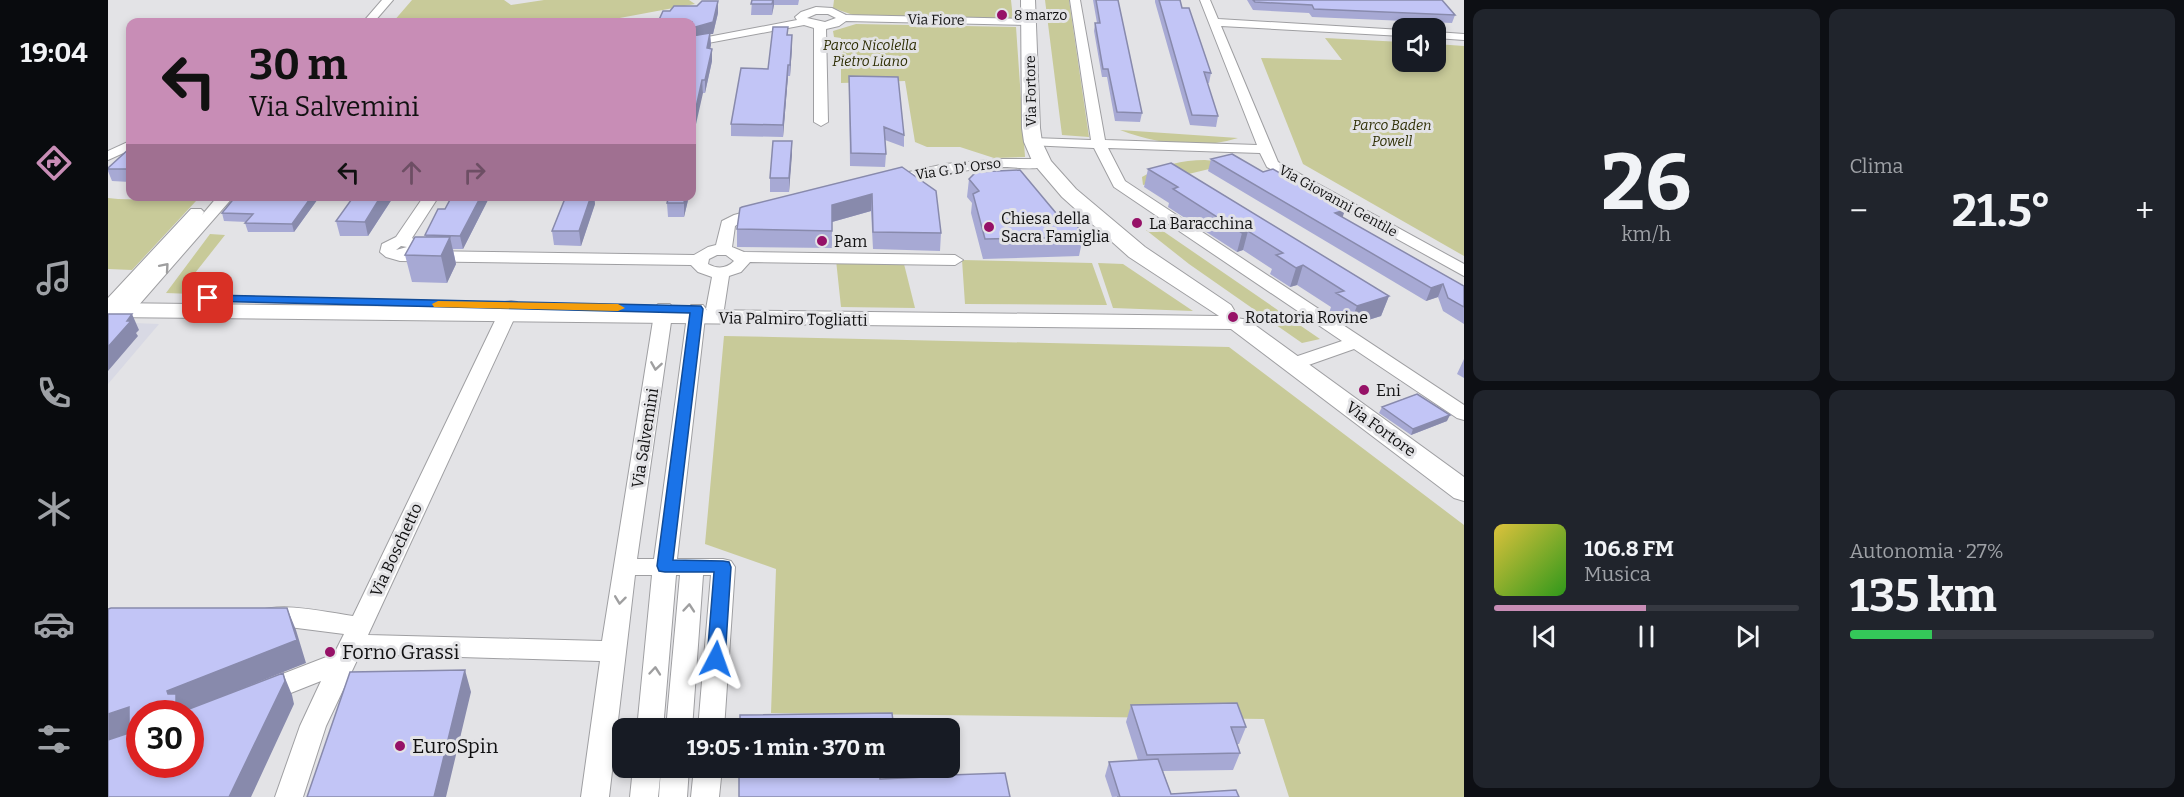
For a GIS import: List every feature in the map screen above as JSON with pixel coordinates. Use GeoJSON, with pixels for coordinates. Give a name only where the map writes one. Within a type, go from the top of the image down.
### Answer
{"type":"FeatureCollection","features":[{"type":"Feature","properties":{"kind":"street"},"geometry":{"type":"LineString","coordinates":[[372,18],[388,0]]}},
{"type":"Feature","properties":{"kind":"street","name":"Via Fortore"},"geometry":{"type":"LineString","coordinates":[[1028,0],[1031,128],[1042,163],[1069,193],[1137,252],[1464,490]]}},
{"type":"Feature","properties":{"kind":"street"},"geometry":{"type":"LineString","coordinates":[[1075,0],[1099,145],[1119,184],[1464,414]]}},
{"type":"Feature","properties":{"kind":"street","name":"Via Giovanni Gentile"},"geometry":{"type":"LineString","coordinates":[[1205,0],[1272,164],[1464,271]]}},
{"type":"Feature","properties":{"kind":"street","name":"Via Fiore"},"geometry":{"type":"LineString","coordinates":[[804,22],[801,17],[813,11],[833,12],[843,18],[1030,22]]}},
{"type":"Feature","properties":{"kind":"street","name":"Via Fiore"},"geometry":{"type":"LineString","coordinates":[[696,42],[804,22],[820,25],[834,24],[843,18]]}},
{"type":"Feature","properties":{"kind":"street"},"geometry":{"type":"LineString","coordinates":[[1215,22],[1392,32]]}},
{"type":"Feature","properties":{"kind":"street"},"geometry":{"type":"LineString","coordinates":[[820,25],[821,122]]}},
{"type":"Feature","properties":{"kind":"street"},"geometry":{"type":"LineString","coordinates":[[1446,36],[1464,37]]}},
{"type":"Feature","properties":{"kind":"street"},"geometry":{"type":"LineString","coordinates":[[1034,142],[1265,149]]}},
{"type":"Feature","properties":{"kind":"street"},"geometry":{"type":"LineString","coordinates":[[108,156],[126,147]]}},
{"type":"Feature","properties":{"kind":"street","name":"Via G. D' Orso"},"geometry":{"type":"LineString","coordinates":[[874,184],[936,169],[1002,162],[1042,163]]}},
{"type":"Feature","properties":{"kind":"street"},"geometry":{"type":"LineString","coordinates":[[118,303],[206,201]]}},
{"type":"Feature","properties":{"kind":"street"},"geometry":{"type":"LineString","coordinates":[[118,303],[222,201]]}},
{"type":"Feature","properties":{"kind":"street"},"geometry":{"type":"LineString","coordinates":[[429,201],[401,248],[699,260],[707,252],[723,250],[741,257],[955,260]]}},
{"type":"Feature","properties":{"kind":"street"},"geometry":{"type":"LineString","coordinates":[[723,250],[728,225],[739,218],[772,209]]}},
{"type":"Feature","properties":{"kind":"street"},"geometry":{"type":"LineString","coordinates":[[699,260],[702,268],[721,273],[736,269],[742,261],[741,257]]}},
{"type":"Feature","properties":{"kind":"street"},"geometry":{"type":"LineString","coordinates":[[703,312],[721,273]]}},
{"type":"Feature","properties":{"kind":"street","name":"Via Palmiro Togliatti"},"geometry":{"type":"LineString","coordinates":[[118,303],[509,311],[1227,318]]}},
{"type":"Feature","properties":{"kind":"street","name":"Via Boschetto"},"geometry":{"type":"LineString","coordinates":[[289,797],[313,726],[509,311]]}},
{"type":"Feature","properties":{"kind":"street","name":"Via Salvemini"},"geometry":{"type":"LineString","coordinates":[[651,718],[665,566],[703,312]]}},
{"type":"Feature","properties":{"kind":"street","name":"Via Salvemini"},"geometry":{"type":"LineString","coordinates":[[595,797],[624,567],[664,313]]}},
{"type":"Feature","properties":{"kind":"street"},"geometry":{"type":"LineString","coordinates":[[1293,364],[1357,342]]}},
{"type":"Feature","properties":{"kind":"street"},"geometry":{"type":"LineString","coordinates":[[624,567],[723,567],[712,718]]}},
{"type":"Feature","properties":{"kind":"street"},"geometry":{"type":"LineString","coordinates":[[680,718],[692,567]]}},
{"type":"Feature","properties":{"kind":"street"},"geometry":{"type":"LineString","coordinates":[[241,618],[289,618],[352,644],[613,651]]}},
{"type":"Feature","properties":{"kind":"street"},"geometry":{"type":"LineString","coordinates":[[245,700],[352,644]]}},
{"type":"Feature","properties":{"kind":"street"},"geometry":{"type":"LineString","coordinates":[[644,797],[645,778]]}},
{"type":"Feature","properties":{"kind":"street"},"geometry":{"type":"LineString","coordinates":[[673,797],[674,778]]}},
{"type":"Feature","properties":{"kind":"street"},"geometry":{"type":"LineString","coordinates":[[705,797],[707,778]]}},
{"type":"Feature","properties":{"kind":"shaded area"},"geometry":{"type":"Polygon","coordinates":[[[108,322],[159,324],[108,384],[108,322]]]}},
{"type":"Feature","properties":{"kind":"green space"},"geometry":{"type":"Polygon","coordinates":[[[412,0],[504,0],[511,5],[544,0],[689,0],[695,4],[620,18],[396,18],[412,0]]]}},
{"type":"Feature","properties":{"kind":"green space"},"geometry":{"type":"Polygon","coordinates":[[[834,0],[1011,0],[1013,19],[856,16],[833,8],[834,0]]]}},
{"type":"Feature","properties":{"kind":"green space"},"geometry":{"type":"Polygon","coordinates":[[[1045,0],[1069,0],[1089,137],[1062,135],[1045,0]]]}},
{"type":"Feature","properties":{"kind":"green space","name":"Parco Nicolella Pietro Liano"},"geometry":{"type":"Polygon","coordinates":[[[856,24],[1016,27],[1025,157],[994,158],[960,147],[927,147],[915,142],[905,81],[841,83],[841,38],[834,37],[833,31],[856,24]]]}},
{"type":"Feature","properties":{"kind":"green space","name":"Parco Baden Powell"},"geometry":{"type":"Polygon","coordinates":[[[1325,38],[1392,41],[1392,72],[1446,72],[1446,45],[1464,46],[1464,256],[1303,164],[1261,58],[1342,60],[1325,38]]]}},
{"type":"Feature","properties":{"kind":"green space"},"geometry":{"type":"Polygon","coordinates":[[[1120,130],[1238,138],[1208,144],[1178,144],[1149,139],[1120,130]]]}},
{"type":"Feature","properties":{"kind":"green space"},"geometry":{"type":"Polygon","coordinates":[[[1205,160],[1234,163],[1143,185],[1142,177],[1157,169],[1180,162],[1205,160]]]}},
{"type":"Feature","properties":{"kind":"green space"},"geometry":{"type":"Polygon","coordinates":[[[108,198],[126,201],[196,201],[132,270],[108,269],[108,198]]]}},
{"type":"Feature","properties":{"kind":"green space"},"geometry":{"type":"Polygon","coordinates":[[[1160,229],[1320,339],[1302,343],[1189,264],[1146,230],[1160,229]]]}},
{"type":"Feature","properties":{"kind":"green space"},"geometry":{"type":"Polygon","coordinates":[[[210,234],[225,235],[184,287],[223,288],[219,295],[166,293],[210,234]]]}},
{"type":"Feature","properties":{"kind":"green space"},"geometry":{"type":"Polygon","coordinates":[[[836,260],[903,260],[915,308],[841,307],[836,260]]]}},
{"type":"Feature","properties":{"kind":"green space"},"geometry":{"type":"Polygon","coordinates":[[[962,260],[1092,263],[1107,305],[965,304],[962,260]]]}},
{"type":"Feature","properties":{"kind":"green space"},"geometry":{"type":"Polygon","coordinates":[[[1098,263],[1123,264],[1193,311],[1113,308],[1098,263]]]}},
{"type":"Feature","properties":{"kind":"green space"},"geometry":{"type":"Polygon","coordinates":[[[724,336],[1229,347],[1464,525],[1464,797],[1289,797],[1264,719],[771,713],[776,569],[705,544],[724,336]]]}},
{"type":"Feature","properties":{"kind":"building"},"geometry":{"type":"Polygon","coordinates":[[[752,0],[773,0],[772,4],[751,4],[752,0]]]}},
{"type":"Feature","properties":{"kind":"building"},"geometry":{"type":"Polygon","coordinates":[[[1096,0],[1118,0],[1142,113],[1117,112],[1108,69],[1103,69],[1095,23],[1100,23],[1096,0]]]}},
{"type":"Feature","properties":{"kind":"building"},"geometry":{"type":"Polygon","coordinates":[[[1159,0],[1180,0],[1182,8],[1189,8],[1211,73],[1204,72],[1218,116],[1192,115],[1159,0]]]}},
{"type":"Feature","properties":{"kind":"building"},"geometry":{"type":"Polygon","coordinates":[[[1253,0],[1442,0],[1455,15],[1314,9],[1312,5],[1255,2],[1253,0]]]}},
{"type":"Feature","properties":{"kind":"building"},"geometry":{"type":"Polygon","coordinates":[[[702,1],[718,1],[713,22],[696,27],[696,18],[660,18],[663,11],[670,11],[674,6],[697,6],[702,1]]]}},
{"type":"Feature","properties":{"kind":"building"},"geometry":{"type":"Polygon","coordinates":[[[773,27],[788,27],[787,35],[792,35],[783,125],[731,124],[741,68],[768,69],[773,27]]]}},
{"type":"Feature","properties":{"kind":"building"},"geometry":{"type":"Polygon","coordinates":[[[710,33],[707,48],[712,49],[696,108],[696,35],[710,33]]]}},
{"type":"Feature","properties":{"kind":"building"},"geometry":{"type":"Polygon","coordinates":[[[849,76],[898,77],[904,135],[884,127],[886,154],[851,153],[849,76]]]}},
{"type":"Feature","properties":{"kind":"building"},"geometry":{"type":"Polygon","coordinates":[[[773,141],[792,141],[789,178],[770,178],[773,141]]]}},
{"type":"Feature","properties":{"kind":"building"},"geometry":{"type":"Polygon","coordinates":[[[126,152],[126,169],[108,168],[126,152]]]}},
{"type":"Feature","properties":{"kind":"building"},"geometry":{"type":"Polygon","coordinates":[[[1232,154],[1263,172],[1273,169],[1345,210],[1335,213],[1464,286],[1464,307],[1448,298],[1443,284],[1431,288],[1211,159],[1232,154]]]}},
{"type":"Feature","properties":{"kind":"building"},"geometry":{"type":"Polygon","coordinates":[[[1171,163],[1389,296],[1357,306],[1336,293],[1344,291],[1303,265],[1296,268],[1276,255],[1283,253],[1248,231],[1242,233],[1173,189],[1178,187],[1148,169],[1171,163]]]}},
{"type":"Feature","properties":{"kind":"building"},"geometry":{"type":"Polygon","coordinates":[[[902,167],[936,191],[941,233],[873,232],[872,194],[832,205],[832,231],[737,229],[742,207],[902,167]]]}},
{"type":"Feature","properties":{"kind":"building"},"geometry":{"type":"Polygon","coordinates":[[[1020,170],[1061,219],[1076,223],[1083,237],[985,239],[973,194],[979,191],[969,179],[976,172],[1020,170]]]}},
{"type":"Feature","properties":{"kind":"building"},"geometry":{"type":"Polygon","coordinates":[[[232,201],[308,201],[292,224],[245,223],[253,214],[222,213],[232,201]]]}},
{"type":"Feature","properties":{"kind":"building"},"geometry":{"type":"Polygon","coordinates":[[[350,201],[378,201],[365,222],[336,221],[350,201]]]}},
{"type":"Feature","properties":{"kind":"building"},"geometry":{"type":"Polygon","coordinates":[[[449,201],[478,201],[460,236],[425,235],[438,209],[445,209],[449,201]]]}},
{"type":"Feature","properties":{"kind":"building"},"geometry":{"type":"Polygon","coordinates":[[[564,201],[589,201],[579,231],[552,231],[564,201]]]}},
{"type":"Feature","properties":{"kind":"building"},"geometry":{"type":"Polygon","coordinates":[[[668,201],[684,201],[684,203],[667,203],[668,201]]]}},
{"type":"Feature","properties":{"kind":"building"},"geometry":{"type":"Polygon","coordinates":[[[415,237],[450,237],[441,256],[405,255],[415,237]]]}},
{"type":"Feature","properties":{"kind":"building"},"geometry":{"type":"Polygon","coordinates":[[[108,314],[132,314],[127,321],[131,321],[108,347],[108,314]]]}},
{"type":"Feature","properties":{"kind":"building"},"geometry":{"type":"Polygon","coordinates":[[[1417,394],[1450,415],[1413,429],[1382,407],[1417,394]]]}},
{"type":"Feature","properties":{"kind":"building"},"geometry":{"type":"Polygon","coordinates":[[[287,608],[297,640],[167,691],[168,694],[176,694],[176,700],[126,700],[126,708],[108,714],[108,609],[287,608]]]}},
{"type":"Feature","properties":{"kind":"building","name":"EuroSpin"},"geometry":{"type":"Polygon","coordinates":[[[465,670],[434,797],[307,797],[350,672],[465,670]]]}},
{"type":"Feature","properties":{"kind":"building"},"geometry":{"type":"Polygon","coordinates":[[[283,673],[285,681],[229,797],[108,797],[108,740],[126,734],[126,778],[204,778],[204,703],[283,673]]]}},
{"type":"Feature","properties":{"kind":"building"},"geometry":{"type":"Polygon","coordinates":[[[1237,703],[1246,727],[1231,727],[1240,753],[1147,755],[1131,705],[1237,703]]]}},
{"type":"Feature","properties":{"kind":"building"},"geometry":{"type":"Polygon","coordinates":[[[892,713],[893,718],[740,718],[740,715],[892,713]]]}},
{"type":"Feature","properties":{"kind":"building"},"geometry":{"type":"Polygon","coordinates":[[[1158,759],[1171,794],[1236,790],[1239,797],[1120,797],[1109,762],[1158,759]]]}},
{"type":"Feature","properties":{"kind":"building"},"geometry":{"type":"Polygon","coordinates":[[[1005,773],[1010,797],[739,797],[739,778],[960,778],[960,775],[1005,773]]]}},
{"type":"Feature","properties":{"kind":"slow traffic"},"geometry":{"type":"LineString","coordinates":[[438,304],[618,308]]}},
{"type":"Feature","properties":{"kind":"place","name":"8 marzo"},"geometry":{"type":"Point","coordinates":[1002,15]}},
{"type":"Feature","properties":{"kind":"place","name":"La Baracchina"},"geometry":{"type":"Point","coordinates":[1137,223]}},
{"type":"Feature","properties":{"kind":"place","name":"Chiesa della Sacra Famiglia"},"geometry":{"type":"Point","coordinates":[989,227]}},
{"type":"Feature","properties":{"kind":"place","name":"Pam"},"geometry":{"type":"Point","coordinates":[822,241]}},
{"type":"Feature","properties":{"kind":"place","name":"Rotatoria Rovine"},"geometry":{"type":"Point","coordinates":[1233,317]}},
{"type":"Feature","properties":{"kind":"place","name":"Eni"},"geometry":{"type":"Point","coordinates":[1364,390]}},
{"type":"Feature","properties":{"kind":"place","name":"Forno Grassi"},"geometry":{"type":"Point","coordinates":[330,652]}},
{"type":"Feature","properties":{"kind":"place","name":"EuroSpin"},"geometry":{"type":"Point","coordinates":[400,746]}},
{"type":"Feature","properties":{"kind":"route"},"geometry":{"type":"LineString","coordinates":[[208,298],[697,309],[665,566],[723,567],[716,659]]}}]}
